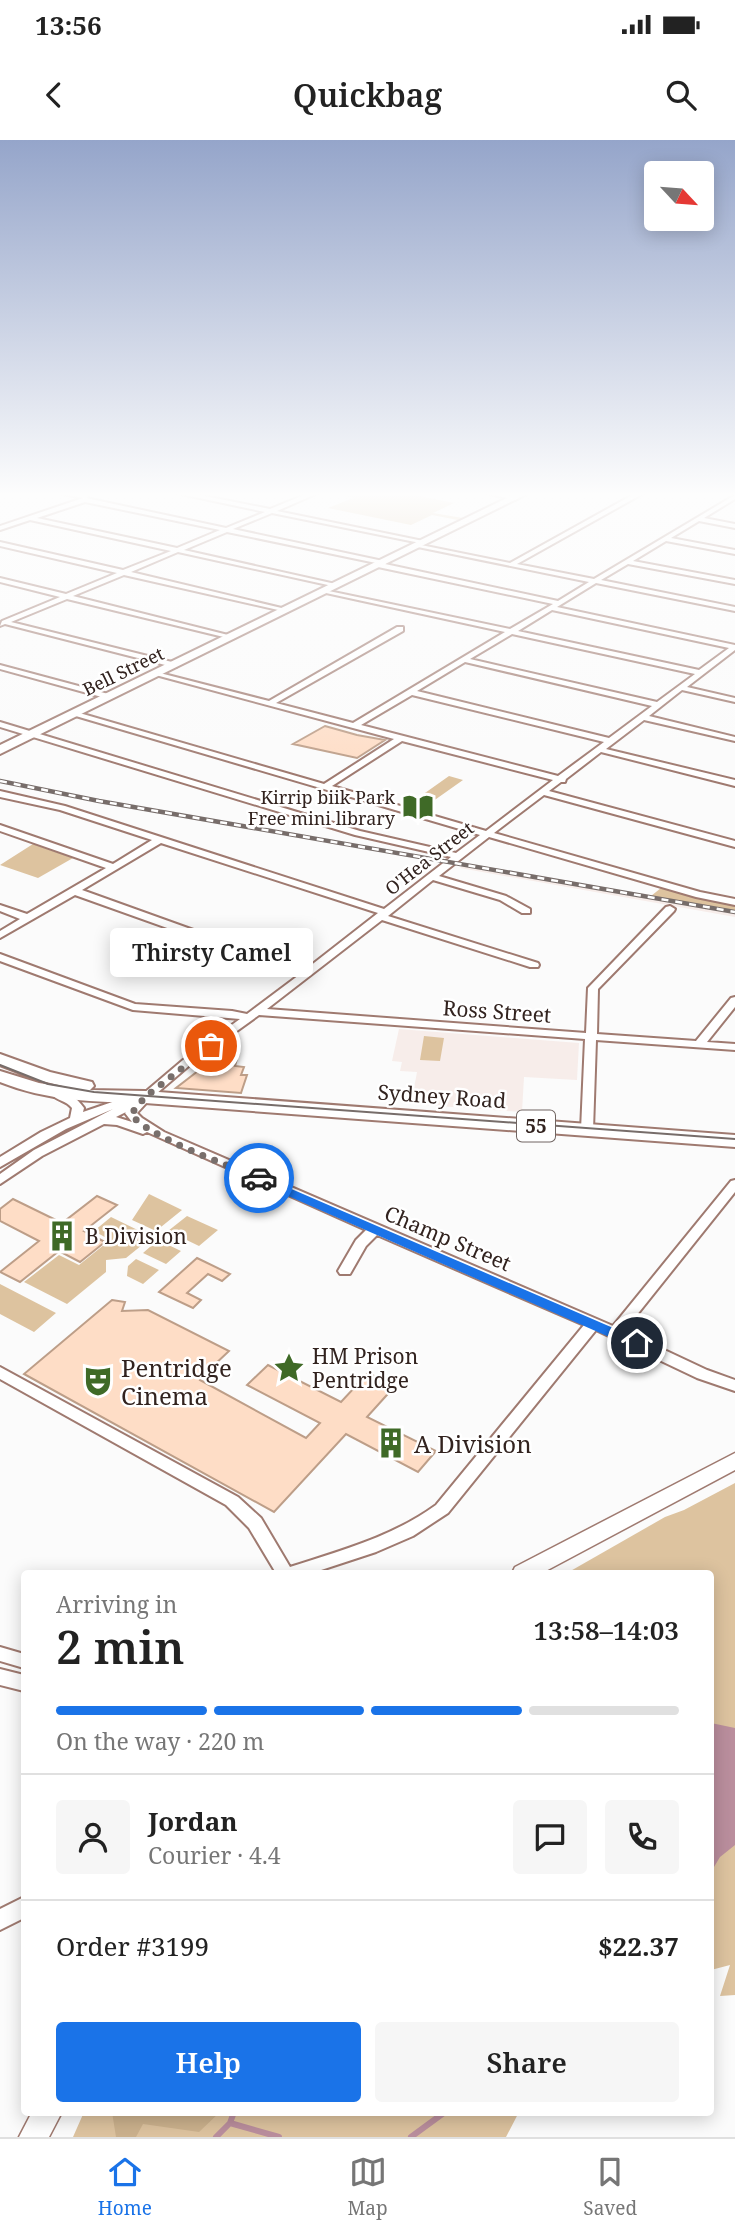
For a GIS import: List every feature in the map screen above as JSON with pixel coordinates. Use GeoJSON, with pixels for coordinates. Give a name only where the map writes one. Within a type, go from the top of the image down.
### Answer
{"type":"FeatureCollection","features":[{"type":"Feature","properties":{"kind":"highway","name":"Bell Street"},"geometry":{"type":"LineString","coordinates":[[0,750],[336,586]]}},
{"type":"Feature","properties":{"kind":"highway","name":"Sydney Road"},"geometry":{"type":"LineString","coordinates":[[0,1059],[63,1081],[145,1097]]}},
{"type":"Feature","properties":{"kind":"highway","name":"Sydney Road"},"geometry":{"type":"LineString","coordinates":[[0,1076],[30,1088],[56,1094],[145,1097],[735,1141]]}},
{"type":"Feature","properties":{"kind":"main road"},"geometry":{"type":"LineString","coordinates":[[529,1570],[735,1461]]}},
{"type":"Feature","properties":{"kind":"street"},"geometry":{"type":"LineString","coordinates":[[26,586],[232,637]]}},
{"type":"Feature","properties":{"kind":"street"},"geometry":{"type":"LineString","coordinates":[[1,622],[90,586]]}},
{"type":"Feature","properties":{"kind":"street"},"geometry":{"type":"LineString","coordinates":[[185,586],[287,610]]}},
{"type":"Feature","properties":{"kind":"street"},"geometry":{"type":"LineString","coordinates":[[325,586],[702,673]]}},
{"type":"Feature","properties":{"kind":"street"},"geometry":{"type":"LineString","coordinates":[[483,586],[560,603]]}},
{"type":"Feature","properties":{"kind":"street"},"geometry":{"type":"LineString","coordinates":[[354,726],[588,586]]}},
{"type":"Feature","properties":{"kind":"street"},"geometry":{"type":"LineString","coordinates":[[616,586],[735,610]]}},
{"type":"Feature","properties":{"kind":"street"},"geometry":{"type":"LineString","coordinates":[[551,608],[735,647]]}},
{"type":"Feature","properties":{"kind":"street"},"geometry":{"type":"LineString","coordinates":[[1,622],[173,665]]}},
{"type":"Feature","properties":{"kind":"street"},"geometry":{"type":"LineString","coordinates":[[269,704],[400,629]]}},
{"type":"Feature","properties":{"kind":"street","name":"O'Hea Street"},"geometry":{"type":"LineString","coordinates":[[0,1180],[38,1153],[145,1097],[187,1062],[385,915],[458,856],[702,673],[721,662],[735,647]]}},
{"type":"Feature","properties":{"kind":"street"},"geometry":{"type":"LineString","coordinates":[[464,660],[659,705]]}},
{"type":"Feature","properties":{"kind":"street"},"geometry":{"type":"LineString","coordinates":[[0,667],[109,697]]}},
{"type":"Feature","properties":{"kind":"street"},"geometry":{"type":"LineString","coordinates":[[156,674],[562,780]]}},
{"type":"Feature","properties":{"kind":"street"},"geometry":{"type":"LineString","coordinates":[[682,688],[735,700]]}},
{"type":"Feature","properties":{"kind":"street"},"geometry":{"type":"LineString","coordinates":[[411,692],[612,741]]}},
{"type":"Feature","properties":{"kind":"street"},"geometry":{"type":"LineString","coordinates":[[73,714],[699,895],[735,902]]}},
{"type":"Feature","properties":{"kind":"street"},"geometry":{"type":"LineString","coordinates":[[643,717],[735,739]]}},
{"type":"Feature","properties":{"kind":"street"},"geometry":{"type":"LineString","coordinates":[[0,724],[382,839],[458,856]]}},
{"type":"Feature","properties":{"kind":"street"},"geometry":{"type":"LineString","coordinates":[[325,787],[401,738]]}},
{"type":"Feature","properties":{"kind":"street"},"geometry":{"type":"LineString","coordinates":[[601,750],[735,783]]}},
{"type":"Feature","properties":{"kind":"street"},"geometry":{"type":"LineString","coordinates":[[545,793],[735,844]]}},
{"type":"Feature","properties":{"kind":"street"},"geometry":{"type":"LineString","coordinates":[[0,794],[62,808],[534,965]]}},
{"type":"Feature","properties":{"kind":"street"},"geometry":{"type":"LineString","coordinates":[[0,828],[113,867]]}},
{"type":"Feature","properties":{"kind":"street"},"geometry":{"type":"LineString","coordinates":[[0,935],[159,840]]}},
{"type":"Feature","properties":{"kind":"street"},"geometry":{"type":"LineString","coordinates":[[433,877],[503,898],[526,911]]}},
{"type":"Feature","properties":{"kind":"street"},"geometry":{"type":"LineString","coordinates":[[74,891],[307,974]]}},
{"type":"Feature","properties":{"kind":"street"},"geometry":{"type":"LineString","coordinates":[[0,908],[28,918]]}},
{"type":"Feature","properties":{"kind":"street"},"geometry":{"type":"LineString","coordinates":[[587,1130],[595,984],[670,909]]}},
{"type":"Feature","properties":{"kind":"street","name":"Ross Street"},"geometry":{"type":"LineString","coordinates":[[0,957],[133,1007],[735,1047]]}},
{"type":"Feature","properties":{"kind":"street"},"geometry":{"type":"LineString","coordinates":[[698,1045],[735,1000]]}},
{"type":"Feature","properties":{"kind":"street"},"geometry":{"type":"LineString","coordinates":[[56,1094],[71,1099],[78,1108],[75,1122]]}},
{"type":"Feature","properties":{"kind":"street"},"geometry":{"type":"LineString","coordinates":[[0,1163],[23,1148],[111,1105],[145,1097]]}},
{"type":"Feature","properties":{"kind":"street","name":"Champ Street"},"geometry":{"type":"LineString","coordinates":[[145,1097],[132,1110],[132,1116],[160,1135]]}},
{"type":"Feature","properties":{"kind":"street","name":"Champ Street"},"geometry":{"type":"LineString","coordinates":[[103,1121],[119,1121],[160,1135],[735,1386]]}},
{"type":"Feature","properties":{"kind":"street"},"geometry":{"type":"LineString","coordinates":[[615,1333],[735,1184]]}},
{"type":"Feature","properties":{"kind":"street"},"geometry":{"type":"LineString","coordinates":[[345,1271],[360,1243],[375,1229]]}},
{"type":"Feature","properties":{"kind":"street"},"geometry":{"type":"LineString","coordinates":[[301,1570],[383,1544],[428,1520],[450,1498],[593,1324]]}},
{"type":"Feature","properties":{"kind":"street"},"geometry":{"type":"LineString","coordinates":[[0,1372],[232,1501],[254,1523],[283,1570]]}},
{"type":"Feature","properties":{"kind":"street","name":"Champ Street"},"geometry":{"type":"LineString","coordinates":[[719,1381],[735,1392]]}},
{"type":"Feature","properties":{"kind":"street"},"geometry":{"type":"LineString","coordinates":[[0,1654],[21,1660]]}},
{"type":"Feature","properties":{"kind":"street"},"geometry":{"type":"LineString","coordinates":[[0,1678],[21,1682]]}},
{"type":"Feature","properties":{"kind":"street"},"geometry":{"type":"LineString","coordinates":[[0,1920],[21,1909]]}},
{"type":"Feature","properties":{"kind":"shaded area"},"geometry":{"type":"Polygon","coordinates":[[[449,776],[463,780],[422,809],[408,805],[449,776]]]}},
{"type":"Feature","properties":{"kind":"shaded area"},"geometry":{"type":"Polygon","coordinates":[[[33,844],[73,858],[38,878],[0,865],[33,844]]]}},
{"type":"Feature","properties":{"kind":"shaded area"},"geometry":{"type":"Polygon","coordinates":[[[466,863],[735,910],[735,917],[460,868],[466,863]]]}},
{"type":"Feature","properties":{"kind":"shaded area"},"geometry":{"type":"Polygon","coordinates":[[[661,888],[735,906],[735,911],[651,896],[661,888]]]}},
{"type":"Feature","properties":{"kind":"shaded area"},"geometry":{"type":"Polygon","coordinates":[[[399,1029],[579,1043],[577,1080],[524,1077],[522,1112],[411,1104],[417,1072],[400,1071],[402,1062],[392,1061],[399,1029]]]}},
{"type":"Feature","properties":{"kind":"shaded area"},"geometry":{"type":"Polygon","coordinates":[[[424,1036],[444,1038],[440,1061],[420,1060],[424,1036]]]}},
{"type":"Feature","properties":{"kind":"shaded area"},"geometry":{"type":"Polygon","coordinates":[[[149,1194],[182,1210],[156,1231],[132,1220],[149,1194]]]}},
{"type":"Feature","properties":{"kind":"shaded area"},"geometry":{"type":"Polygon","coordinates":[[[187,1216],[218,1230],[199,1246],[168,1231],[187,1216]]]}},
{"type":"Feature","properties":{"kind":"shaded area"},"geometry":{"type":"Polygon","coordinates":[[[111,1217],[152,1237],[126,1258],[106,1260],[106,1272],[67,1304],[24,1282],[59,1255],[79,1265],[110,1240],[94,1231],[111,1217]]]}},
{"type":"Feature","properties":{"kind":"shaded area"},"geometry":{"type":"Polygon","coordinates":[[[158,1240],[181,1251],[166,1264],[143,1253],[158,1240]]]}},
{"type":"Feature","properties":{"kind":"shaded area"},"geometry":{"type":"Polygon","coordinates":[[[136,1259],[159,1270],[143,1284],[127,1276],[128,1266],[136,1259]]]}},
{"type":"Feature","properties":{"kind":"shaded area"},"geometry":{"type":"Polygon","coordinates":[[[0,1284],[56,1313],[34,1332],[0,1314],[0,1284]]]}},
{"type":"Feature","properties":{"kind":"shaded area"},"geometry":{"type":"Polygon","coordinates":[[[735,1483],[735,1995],[720,1996],[730,1965],[714,1969],[714,1570],[572,1570],[665,1517],[735,1483]]]}},
{"type":"Feature","properties":{"kind":"shaded area"},"geometry":{"type":"Polygon","coordinates":[[[714,1724],[735,1728],[735,1845],[720,1857],[714,1867],[714,1724]]]}},
{"type":"Feature","properties":{"kind":"shaded area"},"geometry":{"type":"Polygon","coordinates":[[[82,2116],[517,2116],[506,2137],[73,2137],[82,2116]]]}},
{"type":"Feature","properties":{"kind":"shaded area"},"geometry":{"type":"Polygon","coordinates":[[[113,2116],[216,2116],[199,2132],[143,2124],[136,2137],[116,2137],[113,2116]]]}},
{"type":"Feature","properties":{"kind":"building"},"geometry":{"type":"Polygon","coordinates":[[[325,726],[385,740],[357,758],[293,744],[325,726]]]}},
{"type":"Feature","properties":{"kind":"building"},"geometry":{"type":"Polygon","coordinates":[[[220,1054],[238,1055],[235,1066],[244,1067],[241,1075],[247,1075],[241,1093],[176,1088],[220,1054]]]}},
{"type":"Feature","properties":{"kind":"building","name":"B Division"},"geometry":{"type":"Polygon","coordinates":[[[97,1196],[117,1205],[84,1231],[105,1242],[80,1262],[59,1251],[20,1282],[0,1272],[39,1241],[0,1221],[0,1209],[13,1199],[62,1223],[97,1196]]]}},
{"type":"Feature","properties":{"kind":"building"},"geometry":{"type":"Polygon","coordinates":[[[197,1258],[230,1274],[222,1281],[208,1274],[187,1293],[201,1300],[193,1308],[159,1292],[197,1258]]]}},
{"type":"Feature","properties":{"kind":"building"},"geometry":{"type":"Polygon","coordinates":[[[112,1300],[125,1302],[122,1311],[148,1310],[229,1351],[212,1367],[208,1365],[200,1380],[306,1438],[320,1423],[247,1385],[268,1365],[341,1402],[368,1373],[395,1386],[367,1417],[436,1451],[418,1472],[346,1434],[274,1512],[24,1374],[112,1300]]]}},
{"type":"Feature","properties":{"kind":"waterway"},"geometry":{"type":"LineString","coordinates":[[230,2123],[233,2116]]}},
{"type":"Feature","properties":{"kind":"waterway"},"geometry":{"type":"LineString","coordinates":[[411,2137],[440,2116]]}},
{"type":"Feature","properties":{"kind":"waterway"},"geometry":{"type":"LineString","coordinates":[[216,2137],[230,2123]]}},
{"type":"Feature","properties":{"kind":"waterway"},"geometry":{"type":"LineString","coordinates":[[230,2123],[279,2137]]}},
{"type":"Feature","properties":{"kind":"tram line"},"geometry":{"type":"LineString","coordinates":[[0,1065],[48,1084],[94,1092],[735,1139]]}},
{"type":"Feature","properties":{"kind":"railway"},"geometry":{"type":"LineString","coordinates":[[0,781],[99,801],[735,912]]}},
{"type":"Feature","properties":{"kind":"way so far"},"geometry":{"type":"LineString","coordinates":[[211,1046],[145,1097],[131,1114],[160,1135],[259,1178]]}},
{"type":"Feature","properties":{"kind":"place","name":"Kirrip biik Park Free mini library"},"geometry":{"type":"Point","coordinates":[418,807]}},
{"type":"Feature","properties":{"kind":"place","name":"Thirsty Camel"},"geometry":{"type":"Point","coordinates":[211,1046]}},
{"type":"Feature","properties":{"kind":"place","name":"B Division"},"geometry":{"type":"Point","coordinates":[62,1236]}},
{"type":"Feature","properties":{"kind":"place","name":"HM Prison Pentridge"},"geometry":{"type":"Point","coordinates":[289,1368]}},
{"type":"Feature","properties":{"kind":"place","name":"Pentridge Cinema"},"geometry":{"type":"Point","coordinates":[98,1381]}},
{"type":"Feature","properties":{"kind":"place","name":"A Division"},"geometry":{"type":"Point","coordinates":[391,1443]}},
{"type":"Feature","properties":{"kind":"route"},"geometry":{"type":"LineString","coordinates":[[259,1178],[637,1343]]}}]}
